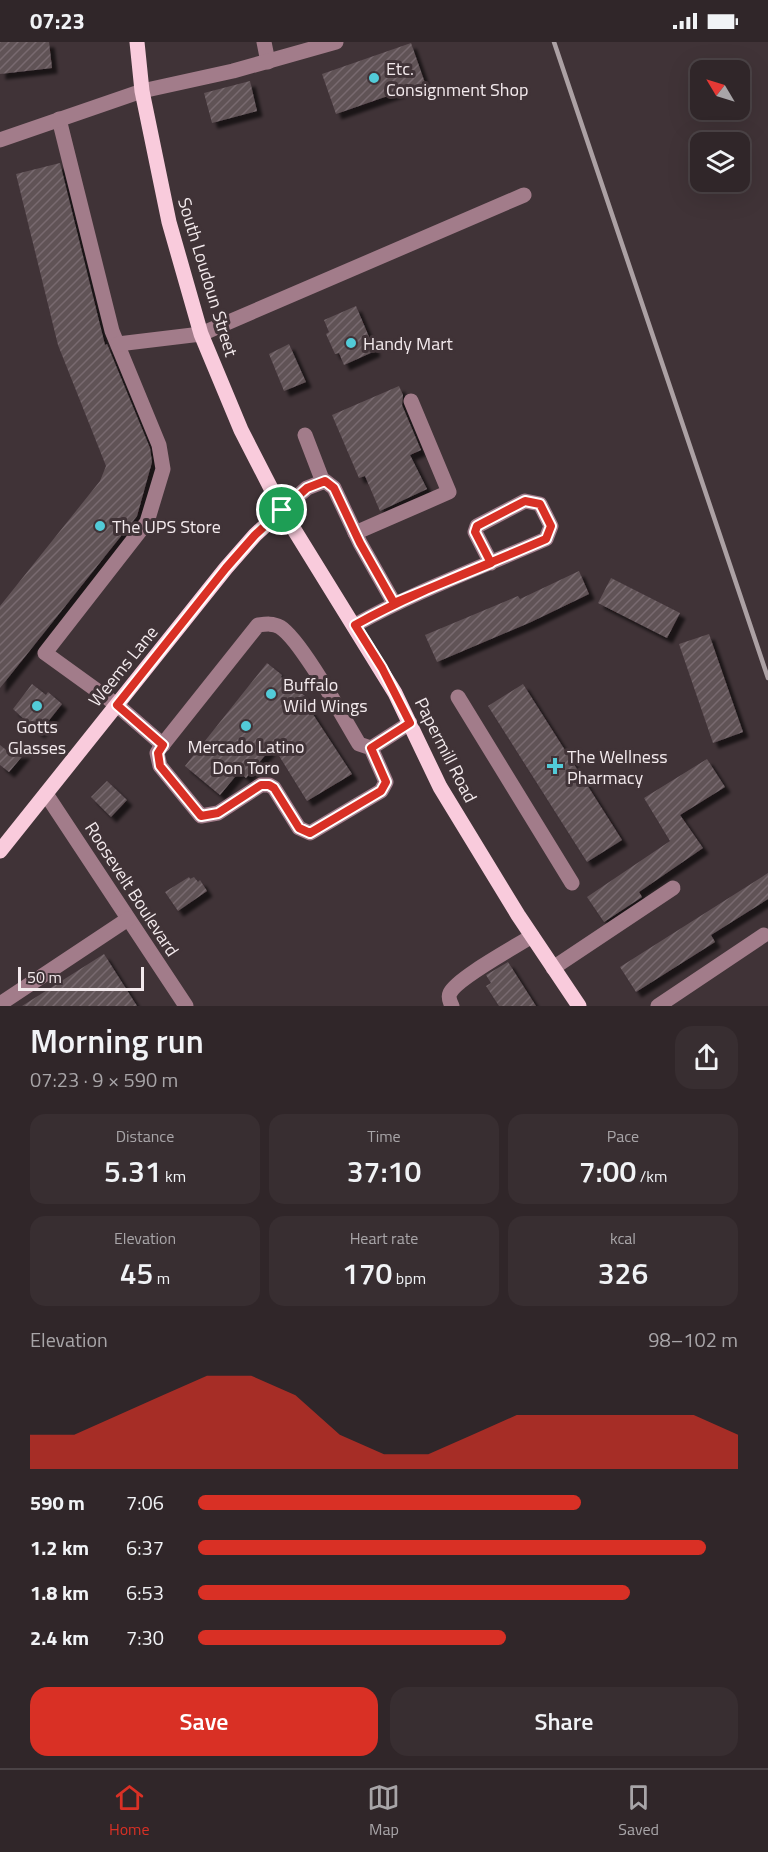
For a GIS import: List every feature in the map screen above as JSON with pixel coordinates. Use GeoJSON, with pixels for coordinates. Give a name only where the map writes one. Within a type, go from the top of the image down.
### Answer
{"type":"FeatureCollection","features":[{"type":"Feature","properties":{"kind":"main road","name":"South Loudoun Street"},"geometry":{"type":"LineString","coordinates":[[137,42],[142,91],[169,222],[201,333],[241,430],[282,510]]}},
{"type":"Feature","properties":{"kind":"main road","name":"Papermill Road"},"geometry":{"type":"LineString","coordinates":[[282,510],[382,668],[440,787],[532,936],[579,1006]]}},
{"type":"Feature","properties":{"kind":"main road","name":"Weems Lane"},"geometry":{"type":"LineString","coordinates":[[0,851],[226,568],[255,535],[282,510]]}},
{"type":"Feature","properties":{"kind":"street"},"geometry":{"type":"LineString","coordinates":[[264,42],[268,62]]}},
{"type":"Feature","properties":{"kind":"street"},"geometry":{"type":"LineString","coordinates":[[0,140],[142,91],[268,62],[336,42]]}},
{"type":"Feature","properties":{"kind":"street"},"geometry":{"type":"LineString","coordinates":[[59,120],[112,331],[159,445],[163,469],[147,522],[45,653],[117,705],[163,745]]}},
{"type":"Feature","properties":{"kind":"street"},"geometry":{"type":"LineString","coordinates":[[117,344],[201,333],[524,195]]}},
{"type":"Feature","properties":{"kind":"street"},"geometry":{"type":"LineString","coordinates":[[355,533],[449,492],[411,401]]}},
{"type":"Feature","properties":{"kind":"street"},"geometry":{"type":"LineString","coordinates":[[305,435],[323,482]]}},
{"type":"Feature","properties":{"kind":"street"},"geometry":{"type":"LineString","coordinates":[[282,510],[307,488],[325,481],[334,488],[355,533],[394,603]]}},
{"type":"Feature","properties":{"kind":"street"},"geometry":{"type":"LineString","coordinates":[[355,625],[394,603],[491,563],[546,539],[551,526],[540,504],[525,501],[477,526],[475,532],[491,563]]}},
{"type":"Feature","properties":{"kind":"street"},"geometry":{"type":"LineString","coordinates":[[273,624],[282,628],[301,650],[359,744],[371,748],[384,776],[385,786],[376,794],[310,833],[299,828],[274,788],[269,785],[261,785],[213,815],[201,816],[160,766],[158,753],[258,625],[273,624]]}},
{"type":"Feature","properties":{"kind":"street"},"geometry":{"type":"LineString","coordinates":[[458,698],[572,883]]}},
{"type":"Feature","properties":{"kind":"street"},"geometry":{"type":"LineString","coordinates":[[371,748],[410,723]]}},
{"type":"Feature","properties":{"kind":"street","name":"Roosevelt Boulevard"},"geometry":{"type":"LineString","coordinates":[[46,794],[186,1006]]}},
{"type":"Feature","properties":{"kind":"street"},"geometry":{"type":"LineString","coordinates":[[553,968],[673,888]]}},
{"type":"Feature","properties":{"kind":"street"},"geometry":{"type":"LineString","coordinates":[[0,1004],[128,919]]}},
{"type":"Feature","properties":{"kind":"street"},"geometry":{"type":"LineString","coordinates":[[658,1006],[764,935]]}},
{"type":"Feature","properties":{"kind":"street"},"geometry":{"type":"LineString","coordinates":[[452,1006],[449,1000],[450,992],[463,979],[532,936]]}},
{"type":"Feature","properties":{"kind":"building"},"geometry":{"type":"Polygon","coordinates":[[[0,42],[49,42],[52,68],[0,74],[0,42]]]}},
{"type":"Feature","properties":{"kind":"building","name":"Etc. Consignment Shop"},"geometry":{"type":"Polygon","coordinates":[[[411,43],[425,83],[336,114],[322,74],[411,43]]]}},
{"type":"Feature","properties":{"kind":"building"},"geometry":{"type":"Polygon","coordinates":[[[250,81],[257,111],[212,123],[204,93],[250,81]]]}},
{"type":"Feature","properties":{"kind":"building"},"geometry":{"type":"Polygon","coordinates":[[[60,163],[105,345],[107,344],[150,448],[152,462],[137,516],[0,688],[0,606],[100,481],[106,466],[58,345],[16,174],[60,163]]]}},
{"type":"Feature","properties":{"kind":"building","name":"Handy Mart"},"geometry":{"type":"Polygon","coordinates":[[[356,306],[375,351],[344,365],[339,353],[335,354],[326,334],[329,332],[324,320],[356,306]]]}},
{"type":"Feature","properties":{"kind":"building"},"geometry":{"type":"Polygon","coordinates":[[[289,344],[306,382],[284,391],[269,354],[289,344]]]}},
{"type":"Feature","properties":{"kind":"building"},"geometry":{"type":"Polygon","coordinates":[[[399,386],[403,395],[402,405],[421,450],[410,455],[427,489],[380,511],[365,476],[359,478],[332,415],[399,386]]]}},
{"type":"Feature","properties":{"kind":"building"},"geometry":{"type":"Polygon","coordinates":[[[579,571],[589,594],[531,622],[437,662],[425,635],[518,596],[520,599],[579,571]]]}},
{"type":"Feature","properties":{"kind":"building"},"geometry":{"type":"Polygon","coordinates":[[[611,578],[680,613],[667,638],[598,603],[611,578]]]}},
{"type":"Feature","properties":{"kind":"building"},"geometry":{"type":"Polygon","coordinates":[[[709,634],[743,732],[713,743],[679,644],[709,634]]]}},
{"type":"Feature","properties":{"kind":"building"},"geometry":{"type":"Polygon","coordinates":[[[267,663],[305,696],[303,699],[352,774],[307,801],[273,746],[246,778],[239,772],[220,795],[185,766],[267,663]]]}},
{"type":"Feature","properties":{"kind":"building","name":"Gotts Glasses"},"geometry":{"type":"Polygon","coordinates":[[[32,684],[46,695],[48,692],[62,704],[39,733],[13,709],[32,684]]]}},
{"type":"Feature","properties":{"kind":"building"},"geometry":{"type":"Polygon","coordinates":[[[523,684],[622,840],[587,862],[488,706],[523,684]]]}},
{"type":"Feature","properties":{"kind":"building"},"geometry":{"type":"Polygon","coordinates":[[[0,745],[10,753],[25,753],[9,772],[0,765],[0,745]]]}},
{"type":"Feature","properties":{"kind":"building"},"geometry":{"type":"Polygon","coordinates":[[[707,759],[725,787],[680,815],[703,848],[639,892],[642,897],[604,922],[587,897],[670,841],[644,798],[707,759]]]}},
{"type":"Feature","properties":{"kind":"building"},"geometry":{"type":"Polygon","coordinates":[[[107,781],[127,800],[111,817],[91,797],[107,781]]]}},
{"type":"Feature","properties":{"kind":"building"},"geometry":{"type":"Polygon","coordinates":[[[768,873],[768,899],[711,935],[715,942],[636,992],[620,967],[768,873]]]}},
{"type":"Feature","properties":{"kind":"building"},"geometry":{"type":"Polygon","coordinates":[[[189,877],[190,879],[194,877],[198,882],[200,880],[207,891],[178,911],[165,892],[189,877]]]}},
{"type":"Feature","properties":{"kind":"building"},"geometry":{"type":"Polygon","coordinates":[[[104,954],[137,1006],[22,1006],[104,954]]]}},
{"type":"Feature","properties":{"kind":"building"},"geometry":{"type":"Polygon","coordinates":[[[508,962],[536,1006],[499,1006],[486,986],[491,983],[486,975],[508,962]]]}},
{"type":"Feature","properties":{"kind":"railway"},"geometry":{"type":"LineString","coordinates":[[554,42],[768,678]]}},
{"type":"Feature","properties":{"kind":"place","name":"Etc. Consignment Shop"},"geometry":{"type":"Point","coordinates":[374,78]}},
{"type":"Feature","properties":{"kind":"place","name":"Handy Mart"},"geometry":{"type":"Point","coordinates":[351,343]}},
{"type":"Feature","properties":{"kind":"place","name":"The UPS Store"},"geometry":{"type":"Point","coordinates":[100,526]}},
{"type":"Feature","properties":{"kind":"place","name":"Buffalo Wild Wings"},"geometry":{"type":"Point","coordinates":[271,694]}},
{"type":"Feature","properties":{"kind":"place","name":"Gotts Glasses"},"geometry":{"type":"Point","coordinates":[37,706]}},
{"type":"Feature","properties":{"kind":"place","name":"Mercado Latino Don Toro"},"geometry":{"type":"Point","coordinates":[246,726]}},
{"type":"Feature","properties":{"kind":"place","name":"The Wellness Pharmacy"},"geometry":{"type":"Point","coordinates":[555,766]}},
{"type":"Feature","properties":{"kind":"route"},"geometry":{"type":"LineString","coordinates":[[282,510],[267,522],[226,568],[117,705],[163,745],[157,759],[160,766],[201,816],[206,817],[218,813],[261,785],[269,785],[274,788],[299,828],[310,833],[381,791],[386,782],[371,748],[410,723],[382,668],[355,625],[394,603],[491,563],[546,539],[551,526],[540,504],[525,501],[477,526],[475,532],[491,563],[443,583],[394,603],[360,543],[334,488],[325,481],[307,488],[282,510]]}}]}
